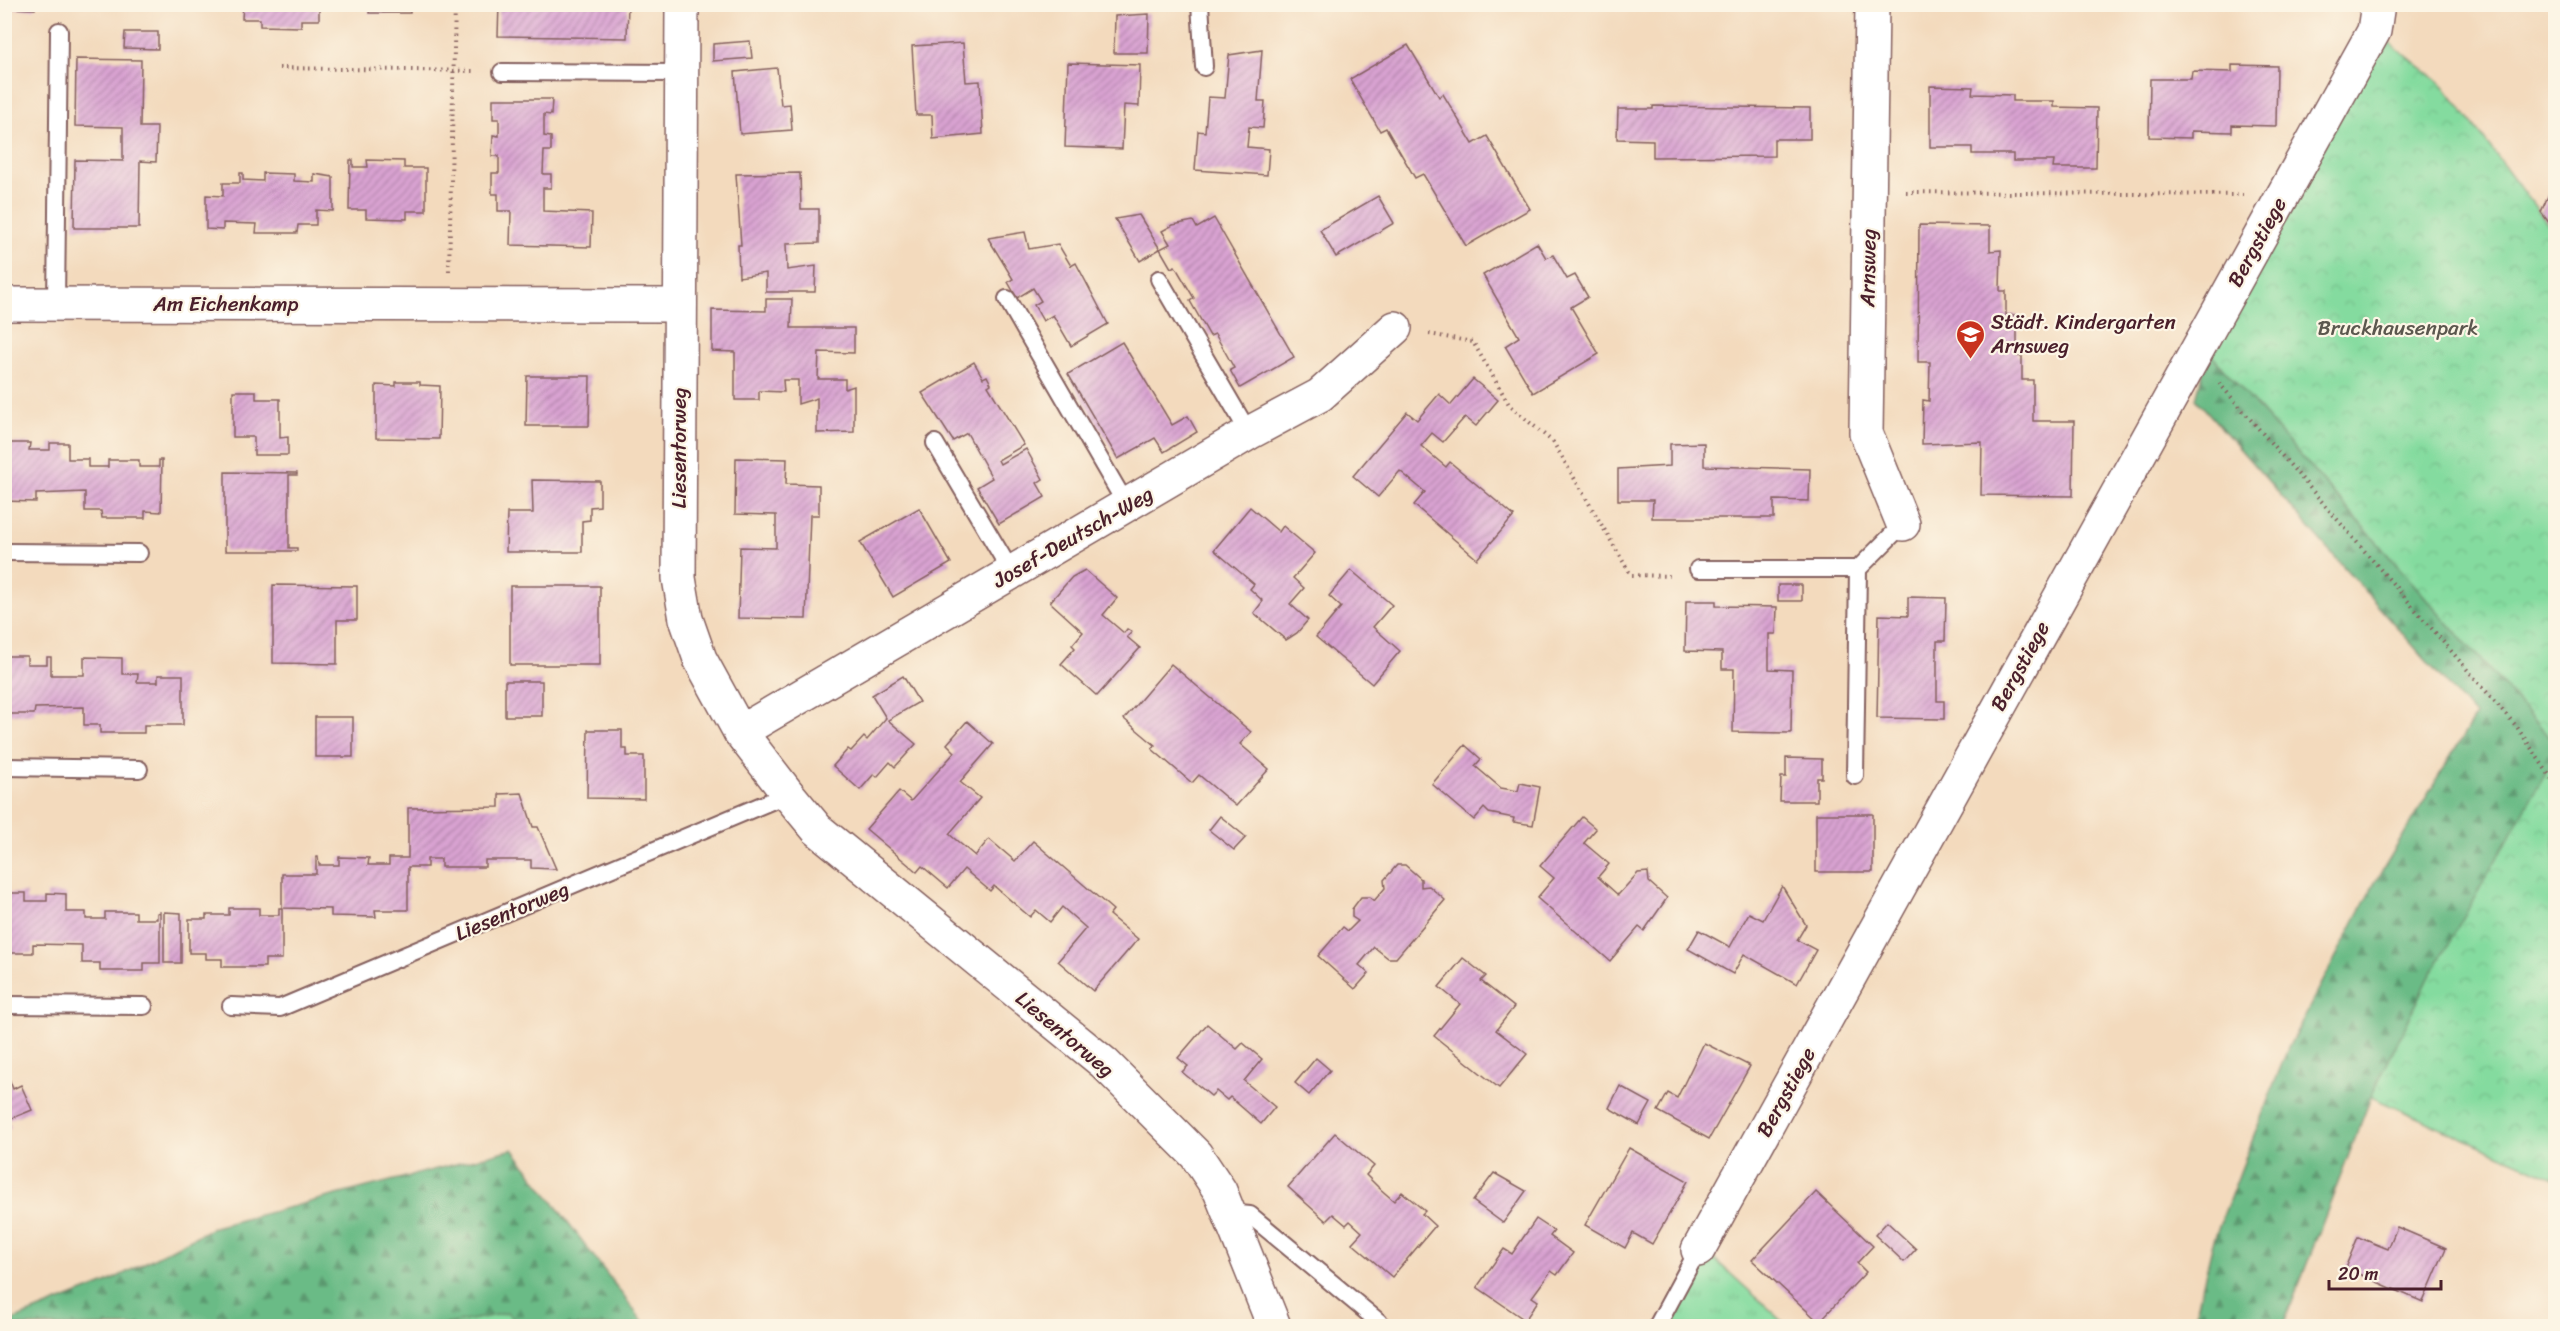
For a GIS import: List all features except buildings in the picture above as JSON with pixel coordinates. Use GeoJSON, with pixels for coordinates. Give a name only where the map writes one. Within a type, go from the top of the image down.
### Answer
{"type":"FeatureCollection","features":[{"type":"Feature","properties":{"kind":"street","name":"Liesentorweg"},"geometry":{"type":"LineString","coordinates":[[682,4],[679,578],[686,618],[700,659],[740,732],[817,829],[1104,1063],[1196,1155],[1220,1191],[1274,1326]]}},
{"type":"Feature","properties":{"kind":"street","name":"Arnsweg"},"geometry":{"type":"LineString","coordinates":[[1872,4],[1866,433],[1903,524]]}},
{"type":"Feature","properties":{"kind":"street","name":"Bergstiege"},"geometry":{"type":"LineString","coordinates":[[1698,1251],[2373,31],[2378,4]]}},
{"type":"Feature","properties":{"kind":"street","name":"Am Eichenkamp"},"geometry":{"type":"LineString","coordinates":[[4,304],[680,305]]}},
{"type":"Feature","properties":{"kind":"street","name":"Josef-Deutsch-Weg"},"geometry":{"type":"LineString","coordinates":[[740,732],[1249,433],[1320,395],[1395,328]]}},
{"type":"Feature","properties":{"kind":"lane"},"geometry":{"type":"LineString","coordinates":[[1200,4],[1204,67]]}},
{"type":"Feature","properties":{"kind":"lane"},"geometry":{"type":"LineString","coordinates":[[56,304],[59,31]]}},
{"type":"Feature","properties":{"kind":"lane"},"geometry":{"type":"LineString","coordinates":[[502,72],[681,73]]}},
{"type":"Feature","properties":{"kind":"lane"},"geometry":{"type":"LineString","coordinates":[[1159,279],[1249,433]]}},
{"type":"Feature","properties":{"kind":"lane"},"geometry":{"type":"LineString","coordinates":[[1006,299],[1127,506]]}},
{"type":"Feature","properties":{"kind":"lane"},"geometry":{"type":"LineString","coordinates":[[935,443],[1012,573]]}},
{"type":"Feature","properties":{"kind":"lane"},"geometry":{"type":"LineString","coordinates":[[1855,776],[1858,569],[1903,524]]}},
{"type":"Feature","properties":{"kind":"lane"},"geometry":{"type":"LineString","coordinates":[[4,552],[139,553]]}},
{"type":"Feature","properties":{"kind":"lane"},"geometry":{"type":"LineString","coordinates":[[1698,569],[1858,569]]}},
{"type":"Feature","properties":{"kind":"lane"},"geometry":{"type":"LineString","coordinates":[[4,767],[139,769]]}},
{"type":"Feature","properties":{"kind":"lane","name":"Liesentorweg"},"geometry":{"type":"LineString","coordinates":[[231,1006],[280,1008],[788,794]]}},
{"type":"Feature","properties":{"kind":"lane"},"geometry":{"type":"LineString","coordinates":[[4,1005],[144,1006]]}},
{"type":"Feature","properties":{"kind":"lane"},"geometry":{"type":"LineString","coordinates":[[1229,1213],[1250,1215],[1358,1302],[1379,1322],[1380,1326]]}},
{"type":"Feature","properties":{"kind":"lane","name":"Bergstiege"},"geometry":{"type":"LineString","coordinates":[[1657,1326],[1698,1251]]}},
{"type":"Feature","properties":{"kind":"path"},"geometry":{"type":"LineString","coordinates":[[448,305],[455,4]]}},
{"type":"Feature","properties":{"kind":"path"},"geometry":{"type":"LineString","coordinates":[[279,68],[502,72]]}},
{"type":"Feature","properties":{"kind":"path"},"geometry":{"type":"LineString","coordinates":[[1869,192],[2283,196]]}},
{"type":"Feature","properties":{"kind":"path"},"geometry":{"type":"LineString","coordinates":[[1395,328],[1473,342],[1510,406],[1553,442],[1630,575],[1688,576],[1698,569]]}},
{"type":"Feature","properties":{"kind":"path"},"geometry":{"type":"LineString","coordinates":[[2194,355],[2517,727],[2556,785]]}},
{"type":"Feature","properties":{"kind":"green space","name":"Bruckhausenpark"},"geometry":{"type":"Polygon","coordinates":[[[2378,33],[2444,86],[2555,233],[2555,744],[2208,351],[2378,33]]]}},
{"type":"Feature","properties":{"kind":"green space"},"geometry":{"type":"Polygon","coordinates":[[[2208,351],[2555,744],[2556,756],[2429,978],[2371,1097],[2283,1326],[2193,1326],[2213,1242],[2288,1048],[2374,884],[2475,716],[2196,399],[2208,351]]]}},
{"type":"Feature","properties":{"kind":"green space"},"geometry":{"type":"Polygon","coordinates":[[[2555,756],[2555,1179],[2371,1097],[2429,978],[2555,756]]]}},
{"type":"Feature","properties":{"kind":"green space"},"geometry":{"type":"Polygon","coordinates":[[[513,1149],[646,1326],[520,1326],[507,1313],[439,1326],[5,1326],[5,1323],[106,1283],[214,1227],[513,1149]]]}},
{"type":"Feature","properties":{"kind":"green space"},"geometry":{"type":"Polygon","coordinates":[[[1710,1255],[1788,1326],[1670,1326],[1710,1255]]]}},
{"type":"Feature","properties":{"kind":"green space"},"geometry":{"type":"Polygon","coordinates":[[[508,1313],[520,1326],[439,1326],[508,1313]]]}},
{"type":"Feature","properties":{"kind":"place","name":"Städt. Kindergarten Arnsweg"},"geometry":{"type":"Point","coordinates":[1970,360]}}]}
